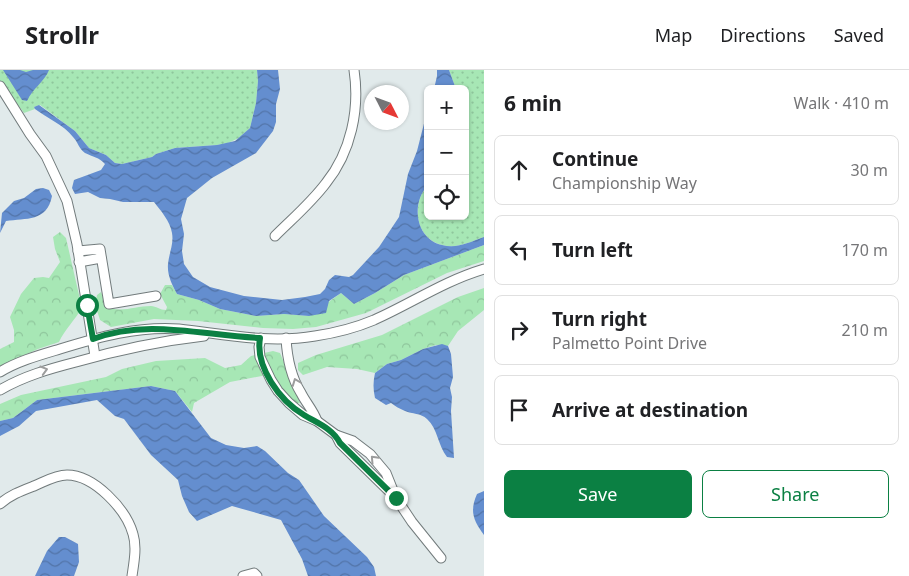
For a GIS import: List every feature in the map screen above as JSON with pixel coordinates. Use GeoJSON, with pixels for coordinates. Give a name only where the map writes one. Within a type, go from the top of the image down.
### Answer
{"type":"FeatureCollection","features":[{"type":"Feature","properties":{"kind":"street"},"geometry":{"type":"LineString","coordinates":[[275,236],[316,196],[327,182],[344,153],[354,113],[356,91],[354,70]]}},
{"type":"Feature","properties":{"kind":"street"},"geometry":{"type":"LineString","coordinates":[[0,86],[46,156],[67,201],[80,262],[95,356]]}},
{"type":"Feature","properties":{"kind":"street"},"geometry":{"type":"LineString","coordinates":[[78,251],[100,254]]}},
{"type":"Feature","properties":{"kind":"street"},"geometry":{"type":"LineString","coordinates":[[80,262],[100,254]]}},
{"type":"Feature","properties":{"kind":"street"},"geometry":{"type":"LineString","coordinates":[[100,254],[109,304],[156,296]]}},
{"type":"Feature","properties":{"kind":"street"},"geometry":{"type":"LineString","coordinates":[[0,372],[32,358],[93,339],[136,329],[178,329],[260,338],[312,336],[349,329],[388,313],[448,282],[484,270]]}},
{"type":"Feature","properties":{"kind":"street"},"geometry":{"type":"LineString","coordinates":[[0,390],[17,380],[95,356],[156,342],[218,334]]}},
{"type":"Feature","properties":{"kind":"street"},"geometry":{"type":"LineString","coordinates":[[260,338],[260,357],[271,380],[289,403],[303,415],[317,421],[336,436],[352,441],[370,454],[386,473],[396,498]]}},
{"type":"Feature","properties":{"kind":"street"},"geometry":{"type":"LineString","coordinates":[[286,338],[288,360],[297,386],[317,421]]}},
{"type":"Feature","properties":{"kind":"street"},"geometry":{"type":"LineString","coordinates":[[336,436],[340,443],[396,498],[412,522],[441,558]]}},
{"type":"Feature","properties":{"kind":"street"},"geometry":{"type":"LineString","coordinates":[[0,504],[12,495],[56,477],[73,476],[89,482],[112,500],[125,516],[130,526],[134,543],[132,576]]}},
{"type":"Feature","properties":{"kind":"street"},"geometry":{"type":"LineString","coordinates":[[243,576],[250,573],[257,576]]}},
{"type":"Feature","properties":{"kind":"green space"},"geometry":{"type":"Polygon","coordinates":[[[0,70],[257,70],[258,81],[256,103],[250,128],[239,138],[217,145],[175,148],[152,157],[122,164],[115,163],[106,155],[89,148],[75,131],[40,105],[24,113],[0,81],[0,70]]]}},
{"type":"Feature","properties":{"kind":"green space"},"geometry":{"type":"Polygon","coordinates":[[[449,70],[484,70],[484,237],[463,244],[448,246],[433,241],[426,236],[418,220],[418,211],[419,202],[424,190],[424,220],[469,220],[469,85],[455,85],[449,70]]]}},
{"type":"Feature","properties":{"kind":"green space"},"geometry":{"type":"Polygon","coordinates":[[[60,232],[66,238],[82,308],[59,342],[0,366],[0,349],[14,342],[14,330],[10,317],[21,294],[34,278],[49,278],[60,262],[53,237],[60,232]]]}},
{"type":"Feature","properties":{"kind":"green space"},"geometry":{"type":"Polygon","coordinates":[[[484,245],[484,261],[447,273],[366,313],[316,327],[293,329],[263,328],[198,321],[154,319],[111,327],[100,320],[95,304],[97,295],[101,292],[107,307],[113,309],[151,306],[166,310],[167,307],[160,294],[165,285],[172,285],[177,294],[199,300],[220,309],[256,316],[284,314],[309,316],[341,293],[354,304],[404,275],[484,245]]]}},
{"type":"Feature","properties":{"kind":"green space"},"geometry":{"type":"Polygon","coordinates":[[[484,288],[484,310],[458,331],[448,346],[436,345],[423,349],[401,360],[387,364],[375,373],[357,369],[327,367],[303,375],[298,370],[298,363],[316,355],[382,335],[458,297],[484,288]]]}},
{"type":"Feature","properties":{"kind":"green space"},"geometry":{"type":"Polygon","coordinates":[[[273,351],[280,353],[300,403],[294,404],[284,393],[272,374],[230,382],[194,403],[192,412],[175,391],[151,386],[37,400],[13,418],[0,421],[0,404],[21,395],[106,377],[122,369],[156,361],[205,358],[225,368],[241,365],[251,356],[273,351]]]}},
{"type":"Feature","properties":{"kind":"water"},"geometry":{"type":"Polygon","coordinates":[[[3,70],[26,72],[49,70],[27,101],[22,100],[3,70]]]}},
{"type":"Feature","properties":{"kind":"water"},"geometry":{"type":"Polygon","coordinates":[[[257,70],[278,70],[280,89],[273,131],[256,153],[212,178],[187,198],[181,219],[184,234],[182,251],[184,264],[193,277],[210,287],[244,296],[282,300],[320,294],[325,289],[329,280],[335,275],[349,277],[353,275],[379,247],[399,217],[408,174],[417,151],[424,124],[424,190],[419,202],[418,211],[418,220],[421,228],[426,236],[442,245],[458,246],[484,237],[484,245],[404,275],[354,304],[341,293],[329,301],[326,313],[309,316],[284,314],[256,316],[220,309],[199,300],[177,294],[168,272],[172,241],[171,229],[154,202],[123,202],[100,198],[88,192],[75,194],[72,188],[74,180],[101,170],[105,164],[98,158],[85,153],[69,133],[34,107],[39,105],[75,131],[89,148],[106,155],[115,163],[122,164],[152,157],[175,148],[217,145],[235,141],[250,128],[256,103],[257,70]]]}},
{"type":"Feature","properties":{"kind":"water"},"geometry":{"type":"Polygon","coordinates":[[[437,70],[449,70],[455,85],[435,85],[437,70]]]}},
{"type":"Feature","properties":{"kind":"water"},"geometry":{"type":"Polygon","coordinates":[[[43,188],[49,190],[52,196],[46,210],[41,215],[28,219],[6,221],[0,233],[2,213],[14,201],[24,198],[36,189],[43,188]]]}},
{"type":"Feature","properties":{"kind":"water"},"geometry":{"type":"Polygon","coordinates":[[[442,344],[448,346],[451,354],[453,377],[450,388],[454,458],[447,457],[434,428],[427,419],[403,410],[391,403],[386,405],[375,398],[374,392],[375,373],[387,364],[401,360],[423,349],[442,344]]]}},
{"type":"Feature","properties":{"kind":"water"},"geometry":{"type":"Polygon","coordinates":[[[151,386],[175,391],[211,438],[226,445],[244,448],[257,446],[265,451],[288,473],[299,480],[324,516],[367,557],[374,567],[376,576],[308,576],[302,559],[281,520],[232,506],[197,521],[189,512],[178,480],[151,455],[124,419],[115,416],[97,400],[36,411],[19,426],[0,436],[0,421],[13,418],[37,400],[151,386]]]}},
{"type":"Feature","properties":{"kind":"water"},"geometry":{"type":"Polygon","coordinates":[[[484,491],[484,535],[475,521],[473,506],[477,494],[484,491]]]}},
{"type":"Feature","properties":{"kind":"water"},"geometry":{"type":"Polygon","coordinates":[[[59,537],[65,537],[78,544],[79,562],[74,576],[35,576],[47,551],[59,537]]]}},
{"type":"Feature","properties":{"kind":"route"},"geometry":{"type":"LineString","coordinates":[[87,305],[93,339],[136,329],[178,329],[260,338],[260,357],[263,366],[278,391],[303,415],[317,421],[336,436],[340,443],[396,498]]}}]}
